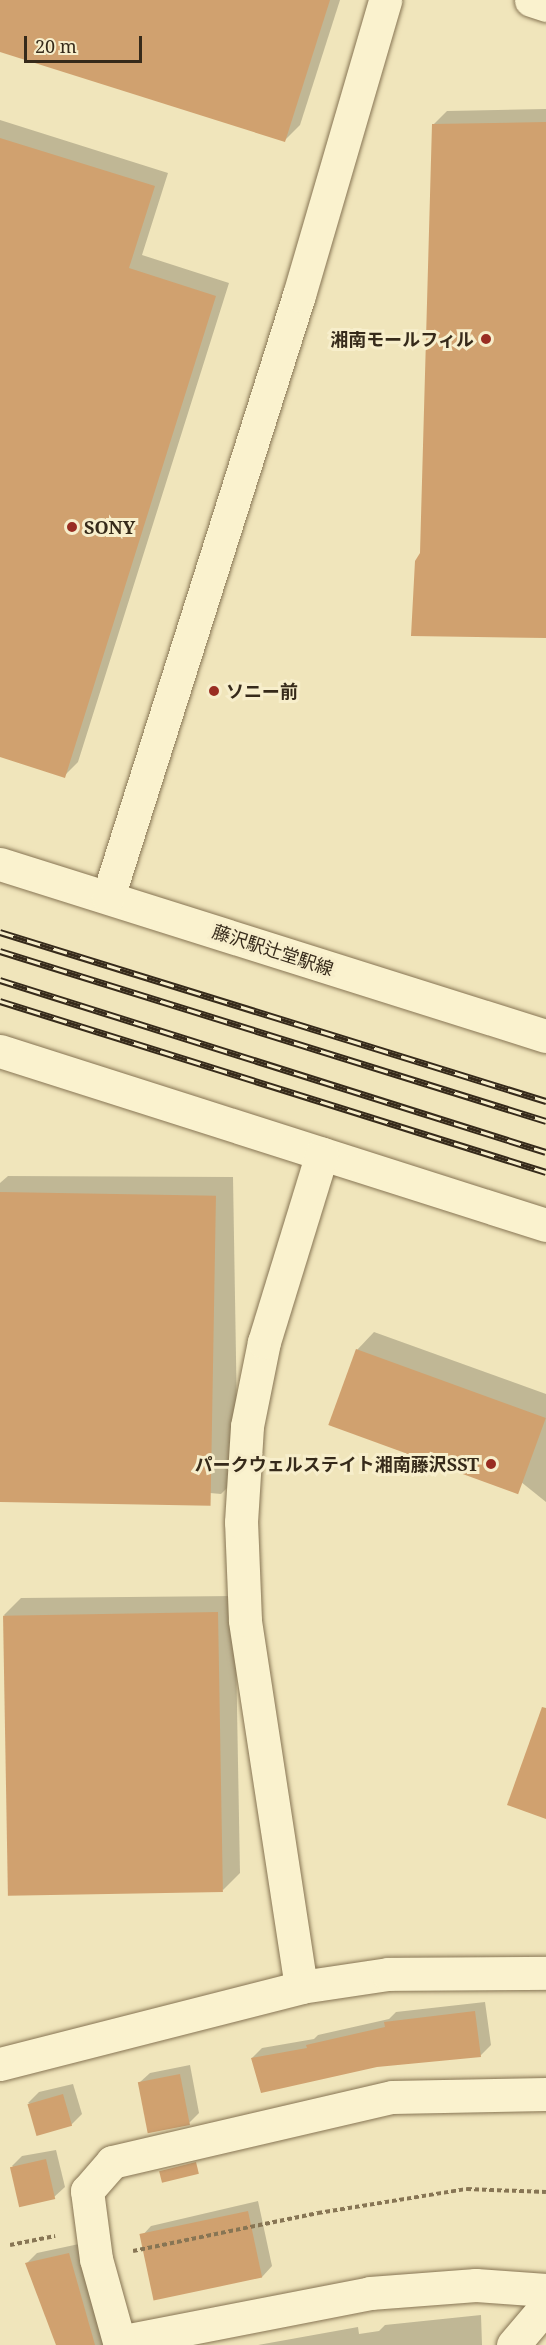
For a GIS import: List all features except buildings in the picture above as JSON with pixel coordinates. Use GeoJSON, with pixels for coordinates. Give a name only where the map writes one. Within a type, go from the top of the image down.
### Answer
{"type":"FeatureCollection","features":[{"type":"Feature","properties":{"kind":"street"},"geometry":{"type":"LineString","coordinates":[[108,897],[300,295],[385,0]]}},
{"type":"Feature","properties":{"kind":"street"},"geometry":{"type":"LineString","coordinates":[[531,0],[546,4]]}},
{"type":"Feature","properties":{"kind":"street","name":"藤沢駅辻堂駅線"},"geometry":{"type":"LineString","coordinates":[[0,864],[546,1036]]}},
{"type":"Feature","properties":{"kind":"street"},"geometry":{"type":"LineString","coordinates":[[0,1051],[546,1225]]}},
{"type":"Feature","properties":{"kind":"street"},"geometry":{"type":"LineString","coordinates":[[301,1987],[251,1666],[241,1522],[247,1426],[264,1342],[322,1154]]}},
{"type":"Feature","properties":{"kind":"street"},"geometry":{"type":"LineString","coordinates":[[0,2064],[301,1987],[388,1974],[546,1973]]}},
{"type":"Feature","properties":{"kind":"street"},"geometry":{"type":"LineString","coordinates":[[546,2094],[392,2097],[112,2162],[87,2191],[94,2244],[120,2344],[370,2293],[476,2284],[546,2290]]}},
{"type":"Feature","properties":{"kind":"street"},"geometry":{"type":"LineString","coordinates":[[513,2345],[546,2306]]}},
{"type":"Feature","properties":{"kind":"path"},"geometry":{"type":"LineString","coordinates":[[10,2245],[94,2244],[318,2213],[467,2188],[546,2192]]}},
{"type":"Feature","properties":{"kind":"railway"},"geometry":{"type":"LineString","coordinates":[[0,932],[546,1101]]}},
{"type":"Feature","properties":{"kind":"railway"},"geometry":{"type":"LineString","coordinates":[[0,951],[546,1121]]}},
{"type":"Feature","properties":{"kind":"railway"},"geometry":{"type":"LineString","coordinates":[[0,980],[546,1152]]}},
{"type":"Feature","properties":{"kind":"railway"},"geometry":{"type":"LineString","coordinates":[[0,1001],[546,1172]]}},
{"type":"Feature","properties":{"kind":"place","name":"湘南モールフィル"},"geometry":{"type":"Point","coordinates":[486,339]}},
{"type":"Feature","properties":{"kind":"place","name":"SONY"},"geometry":{"type":"Point","coordinates":[72,527]}},
{"type":"Feature","properties":{"kind":"place","name":"ソニー前"},"geometry":{"type":"Point","coordinates":[214,691]}},
{"type":"Feature","properties":{"kind":"place","name":"パークウェルステイト湘南藤沢SST"},"geometry":{"type":"Point","coordinates":[491,1464]}}]}
